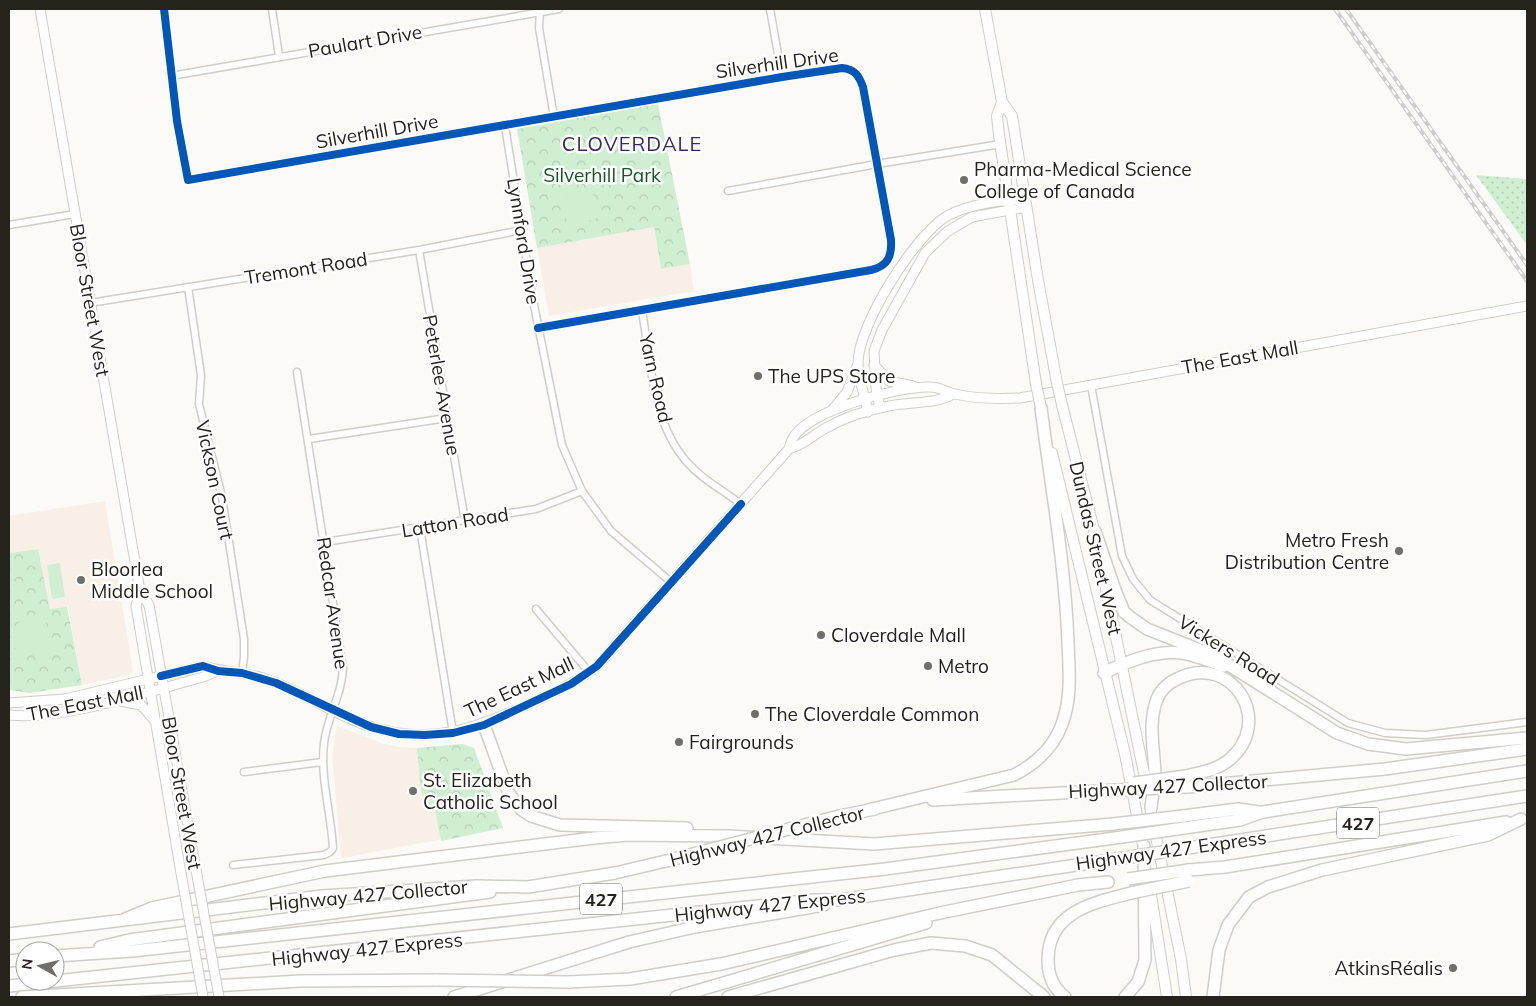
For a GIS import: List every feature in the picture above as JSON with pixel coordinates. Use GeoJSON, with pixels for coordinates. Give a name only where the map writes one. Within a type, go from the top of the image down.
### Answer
{"type":"FeatureCollection","features":[{"type":"Feature","properties":{"kind":"highway"},"geometry":{"type":"LineString","coordinates":[[868,810],[1014,775],[1030,765],[1048,748],[1059,731],[1065,717],[1069,666],[1064,584],[1041,408]]}},
{"type":"Feature","properties":{"kind":"highway"},"geometry":{"type":"LineString","coordinates":[[1095,531],[1124,612],[1147,629],[1213,655],[1337,733],[1368,744],[1406,749],[1527,738]]}},
{"type":"Feature","properties":{"kind":"highway"},"geometry":{"type":"LineString","coordinates":[[1104,673],[1122,664],[1152,654],[1184,653],[1239,672]]}},
{"type":"Feature","properties":{"kind":"highway"},"geometry":{"type":"LineString","coordinates":[[1151,808],[1155,778],[1152,722],[1158,697],[1164,688],[1176,679],[1191,673],[1200,672],[1223,678],[1234,684],[1246,701],[1250,722],[1244,743],[1229,760],[1215,769],[1187,781]]}},
{"type":"Feature","properties":{"kind":"highway"},"geometry":{"type":"LineString","coordinates":[[484,725],[510,794],[522,810],[531,816],[560,825],[702,828],[728,836]]}},
{"type":"Feature","properties":{"kind":"highway","name":"Highway 427 Collector"},"geometry":{"type":"LineString","coordinates":[[9,934],[322,896],[476,886],[528,887],[666,862],[839,816],[929,800],[1087,791],[1187,781],[1385,769],[1527,749]]}},
{"type":"Feature","properties":{"kind":"highway","name":"Highway 427 Express"},"geometry":{"type":"LineString","coordinates":[[65,955],[132,951],[885,869],[1122,837],[1184,822],[1240,820],[1263,812],[1527,771]]}},
{"type":"Feature","properties":{"kind":"highway","name":"Highway 427 Express"},"geometry":{"type":"LineString","coordinates":[[9,986],[785,903],[840,900],[1527,796]]}},
{"type":"Feature","properties":{"kind":"highway"},"geometry":{"type":"LineString","coordinates":[[1213,997],[1219,950],[1228,925],[1249,897],[1268,887],[1322,870],[1488,835],[1524,819]]}},
{"type":"Feature","properties":{"kind":"highway","name":"427"},"geometry":{"type":"LineString","coordinates":[[676,997],[934,921],[1108,882],[1128,879],[1189,876],[1225,867],[1524,819]]}},
{"type":"Feature","properties":{"kind":"highway"},"geometry":{"type":"LineString","coordinates":[[125,919],[152,908],[325,871],[594,838],[627,835],[728,836],[874,844],[1113,824],[1184,822]]}},
{"type":"Feature","properties":{"kind":"highway"},"geometry":{"type":"LineString","coordinates":[[1124,997],[1138,982],[1145,960],[1144,846]]}},
{"type":"Feature","properties":{"kind":"highway"},"geometry":{"type":"LineString","coordinates":[[1066,997],[1057,991],[1048,972],[1051,938],[1060,924],[1074,912],[1098,901],[1189,876]]}},
{"type":"Feature","properties":{"kind":"highway"},"geometry":{"type":"LineString","coordinates":[[22,997],[300,981],[437,980],[569,982],[630,979],[704,967],[940,913],[1078,885],[1108,882]]}},
{"type":"Feature","properties":{"kind":"highway"},"geometry":{"type":"LineString","coordinates":[[78,953],[129,940],[528,887]]}},
{"type":"Feature","properties":{"kind":"highway"},"geometry":{"type":"LineString","coordinates":[[454,997],[486,989],[629,942],[695,927],[813,908],[840,900]]}},
{"type":"Feature","properties":{"kind":"highway"},"geometry":{"type":"LineString","coordinates":[[728,997],[894,950],[931,943],[965,946],[992,955],[1044,997]]}},
{"type":"Feature","properties":{"kind":"main road","name":"Bloor Street West"},"geometry":{"type":"LineString","coordinates":[[40,9],[140,592],[149,605],[219,997]]}},
{"type":"Feature","properties":{"kind":"main road","name":"Dundas Street West"},"geometry":{"type":"LineString","coordinates":[[985,9],[1002,102],[1012,116],[1057,383],[1095,531],[1181,959],[1186,997]]}},
{"type":"Feature","properties":{"kind":"main road","name":"Dundas Street West"},"geometry":{"type":"LineString","coordinates":[[1002,102],[997,116],[1036,384],[1125,754],[1144,846],[1167,997]]}},
{"type":"Feature","properties":{"kind":"main road"},"geometry":{"type":"LineString","coordinates":[[830,411],[847,392],[858,364],[862,338],[870,320],[923,235],[948,216],[964,209],[1026,203]]}},
{"type":"Feature","properties":{"kind":"main road"},"geometry":{"type":"LineString","coordinates":[[880,408],[873,362],[874,352],[882,330],[925,253],[948,231],[972,217],[1010,205]]}},
{"type":"Feature","properties":{"kind":"main road","name":"The East Mall"},"geometry":{"type":"LineString","coordinates":[[9,702],[52,701],[96,693],[203,666],[218,671],[242,673],[276,683],[372,727],[399,734],[453,733],[484,725],[555,692],[589,672],[789,449],[793,437],[830,411],[865,398],[914,386],[943,388],[953,394],[982,398],[1020,398],[1527,306]]}},
{"type":"Feature","properties":{"kind":"main road"},"geometry":{"type":"LineString","coordinates":[[873,362],[889,381],[914,386]]}},
{"type":"Feature","properties":{"kind":"main road"},"geometry":{"type":"LineString","coordinates":[[858,364],[868,412]]}},
{"type":"Feature","properties":{"kind":"main road","name":"The East Mall"},"geometry":{"type":"LineString","coordinates":[[789,449],[801,446],[832,424],[880,408],[920,401],[942,400],[953,394]]}},
{"type":"Feature","properties":{"kind":"main road","name":"Bloor Street West"},"geometry":{"type":"LineString","coordinates":[[140,592],[136,606],[203,997]]}},
{"type":"Feature","properties":{"kind":"main road","name":"The East Mall"},"geometry":{"type":"LineString","coordinates":[[9,715],[32,716],[97,704],[152,691],[218,671]]}},
{"type":"Feature","properties":{"kind":"main road"},"geometry":{"type":"LineString","coordinates":[[96,693],[97,704]]}},
{"type":"Feature","properties":{"kind":"main road"},"geometry":{"type":"LineString","coordinates":[[114,700],[141,706],[157,724]]}},
{"type":"Feature","properties":{"kind":"street"},"geometry":{"type":"LineString","coordinates":[[164,9],[171,76]]}},
{"type":"Feature","properties":{"kind":"street"},"geometry":{"type":"LineString","coordinates":[[272,9],[278,56]]}},
{"type":"Feature","properties":{"kind":"street","name":"Paulart Drive"},"geometry":{"type":"LineString","coordinates":[[171,76],[540,10],[559,9]]}},
{"type":"Feature","properties":{"kind":"street"},"geometry":{"type":"LineString","coordinates":[[770,9],[782,77]]}},
{"type":"Feature","properties":{"kind":"street"},"geometry":{"type":"LineString","coordinates":[[540,10],[539,28],[554,117]]}},
{"type":"Feature","properties":{"kind":"street","name":"Silverhill Drive"},"geometry":{"type":"LineString","coordinates":[[171,76],[188,180],[782,77],[842,68],[856,73],[863,87],[891,250],[888,262],[882,267],[538,328]]}},
{"type":"Feature","properties":{"kind":"street","name":"Lynnford Drive"},"geometry":{"type":"LineString","coordinates":[[505,126],[538,328],[562,445],[582,490],[611,531],[671,582]]}},
{"type":"Feature","properties":{"kind":"street"},"geometry":{"type":"LineString","coordinates":[[728,192],[877,164],[1001,144]]}},
{"type":"Feature","properties":{"kind":"street"},"geometry":{"type":"LineString","coordinates":[[9,225],[76,214]]}},
{"type":"Feature","properties":{"kind":"street","name":"Tremont Road"},"geometry":{"type":"LineString","coordinates":[[90,303],[418,250],[522,230]]}},
{"type":"Feature","properties":{"kind":"street","name":"Peterlee Avenue"},"geometry":{"type":"LineString","coordinates":[[418,250],[465,521]]}},
{"type":"Feature","properties":{"kind":"street","name":"Vickson Court"},"geometry":{"type":"LineString","coordinates":[[188,287],[201,375],[199,404],[222,497],[244,639],[242,673]]}},
{"type":"Feature","properties":{"kind":"street","name":"Yarn Road"},"geometry":{"type":"LineString","coordinates":[[642,311],[657,402],[669,434],[686,461],[694,469],[741,504]]}},
{"type":"Feature","properties":{"kind":"street","name":"Redcar Avenue"},"geometry":{"type":"LineString","coordinates":[[233,865],[330,852],[333,846],[322,762],[328,724],[334,711],[343,679],[343,668],[298,372]]}},
{"type":"Feature","properties":{"kind":"street","name":"Vickers Road"},"geometry":{"type":"LineString","coordinates":[[1091,385],[1122,556],[1136,584],[1150,600],[1348,723],[1386,733],[1426,735],[1527,722]]}},
{"type":"Feature","properties":{"kind":"street"},"geometry":{"type":"LineString","coordinates":[[309,439],[447,418]]}},
{"type":"Feature","properties":{"kind":"street","name":"Latton Road"},"geometry":{"type":"LineString","coordinates":[[325,542],[542,508],[582,490]]}},
{"type":"Feature","properties":{"kind":"street"},"geometry":{"type":"LineString","coordinates":[[420,528],[453,733]]}},
{"type":"Feature","properties":{"kind":"street"},"geometry":{"type":"LineString","coordinates":[[536,609],[589,672]]}},
{"type":"Feature","properties":{"kind":"street"},"geometry":{"type":"LineString","coordinates":[[244,772],[322,762]]}},
{"type":"Feature","properties":{"kind":"shaded area"},"geometry":{"type":"Polygon","coordinates":[[[654,227],[661,269],[690,264],[694,291],[549,316],[537,248],[654,227]]]}},
{"type":"Feature","properties":{"kind":"shaded area","name":"Bloorlea Middle School"},"geometry":{"type":"Polygon","coordinates":[[[105,501],[133,672],[129,675],[82,685],[68,607],[50,610],[38,549],[9,553],[9,516],[105,501]]]}},
{"type":"Feature","properties":{"kind":"shaded area","name":"St. Elizabeth Catholic School"},"geometry":{"type":"Polygon","coordinates":[[[337,726],[384,744],[399,747],[417,748],[462,744],[474,748],[503,828],[341,858],[332,754],[337,726]]]}},
{"type":"Feature","properties":{"kind":"green space","name":"Silverhill Park"},"geometry":{"type":"Polygon","coordinates":[[[658,104],[690,264],[661,269],[654,227],[537,248],[517,129],[658,104]]]}},
{"type":"Feature","properties":{"kind":"green space"},"geometry":{"type":"Polygon","coordinates":[[[1476,175],[1527,179],[1527,245],[1476,175]]]}},
{"type":"Feature","properties":{"kind":"green space"},"geometry":{"type":"Polygon","coordinates":[[[581,189],[591,193],[597,199],[601,217],[567,227],[564,197],[571,191],[581,189]]]}},
{"type":"Feature","properties":{"kind":"green space"},"geometry":{"type":"Polygon","coordinates":[[[38,549],[50,609],[67,607],[82,685],[30,693],[9,690],[9,553],[38,549]]]}},
{"type":"Feature","properties":{"kind":"green space"},"geometry":{"type":"Polygon","coordinates":[[[60,563],[65,597],[52,599],[47,565],[60,563]]]}},
{"type":"Feature","properties":{"kind":"green space"},"geometry":{"type":"Polygon","coordinates":[[[30,616],[40,617],[46,622],[49,651],[46,658],[35,653],[19,653],[12,642],[15,627],[30,616]]]}},
{"type":"Feature","properties":{"kind":"green space"},"geometry":{"type":"Polygon","coordinates":[[[462,744],[474,748],[503,828],[441,841],[435,809],[425,809],[420,783],[417,748],[462,744]]]}},
{"type":"Feature","properties":{"kind":"railway"},"geometry":{"type":"LineString","coordinates":[[1335,9],[1527,281]]}},
{"type":"Feature","properties":{"kind":"railway"},"geometry":{"type":"LineString","coordinates":[[1346,9],[1527,265]]}},
{"type":"Feature","properties":{"kind":"cycle path"},"geometry":{"type":"LineString","coordinates":[[164,9],[177,121],[188,180],[782,77],[842,68],[850,70],[858,76],[863,87],[891,240],[890,255],[885,263],[871,270],[538,328]]}},
{"type":"Feature","properties":{"kind":"cycle path"},"geometry":{"type":"LineString","coordinates":[[161,676],[203,666],[218,671],[242,673],[276,683],[371,727],[399,734],[453,733],[484,725],[571,684],[597,666],[741,504]]}},
{"type":"Feature","properties":{"kind":"place","name":"Pharma-Medical Science College of Canada"},"geometry":{"type":"Point","coordinates":[964,180]}},
{"type":"Feature","properties":{"kind":"place","name":"The UPS Store"},"geometry":{"type":"Point","coordinates":[758,376]}},
{"type":"Feature","properties":{"kind":"place","name":"Metro Fresh Distribution Centre"},"geometry":{"type":"Point","coordinates":[1399,551]}},
{"type":"Feature","properties":{"kind":"place","name":"Bloorlea Middle School"},"geometry":{"type":"Point","coordinates":[81,580]}},
{"type":"Feature","properties":{"kind":"place","name":"Cloverdale Mall"},"geometry":{"type":"Point","coordinates":[821,635]}},
{"type":"Feature","properties":{"kind":"place","name":"Metro"},"geometry":{"type":"Point","coordinates":[928,666]}},
{"type":"Feature","properties":{"kind":"place","name":"The Cloverdale Common"},"geometry":{"type":"Point","coordinates":[755,714]}},
{"type":"Feature","properties":{"kind":"place","name":"Fairgrounds"},"geometry":{"type":"Point","coordinates":[679,742]}},
{"type":"Feature","properties":{"kind":"place","name":"St. Elizabeth Catholic School"},"geometry":{"type":"Point","coordinates":[413,791]}},
{"type":"Feature","properties":{"kind":"place","name":"AtkinsRéalis"},"geometry":{"type":"Point","coordinates":[1453,968]}},
{"type":"Feature","properties":{"kind":"district","name":"CLOVERDALE"},"geometry":{"type":"Point","coordinates":[632,143]}}]}
